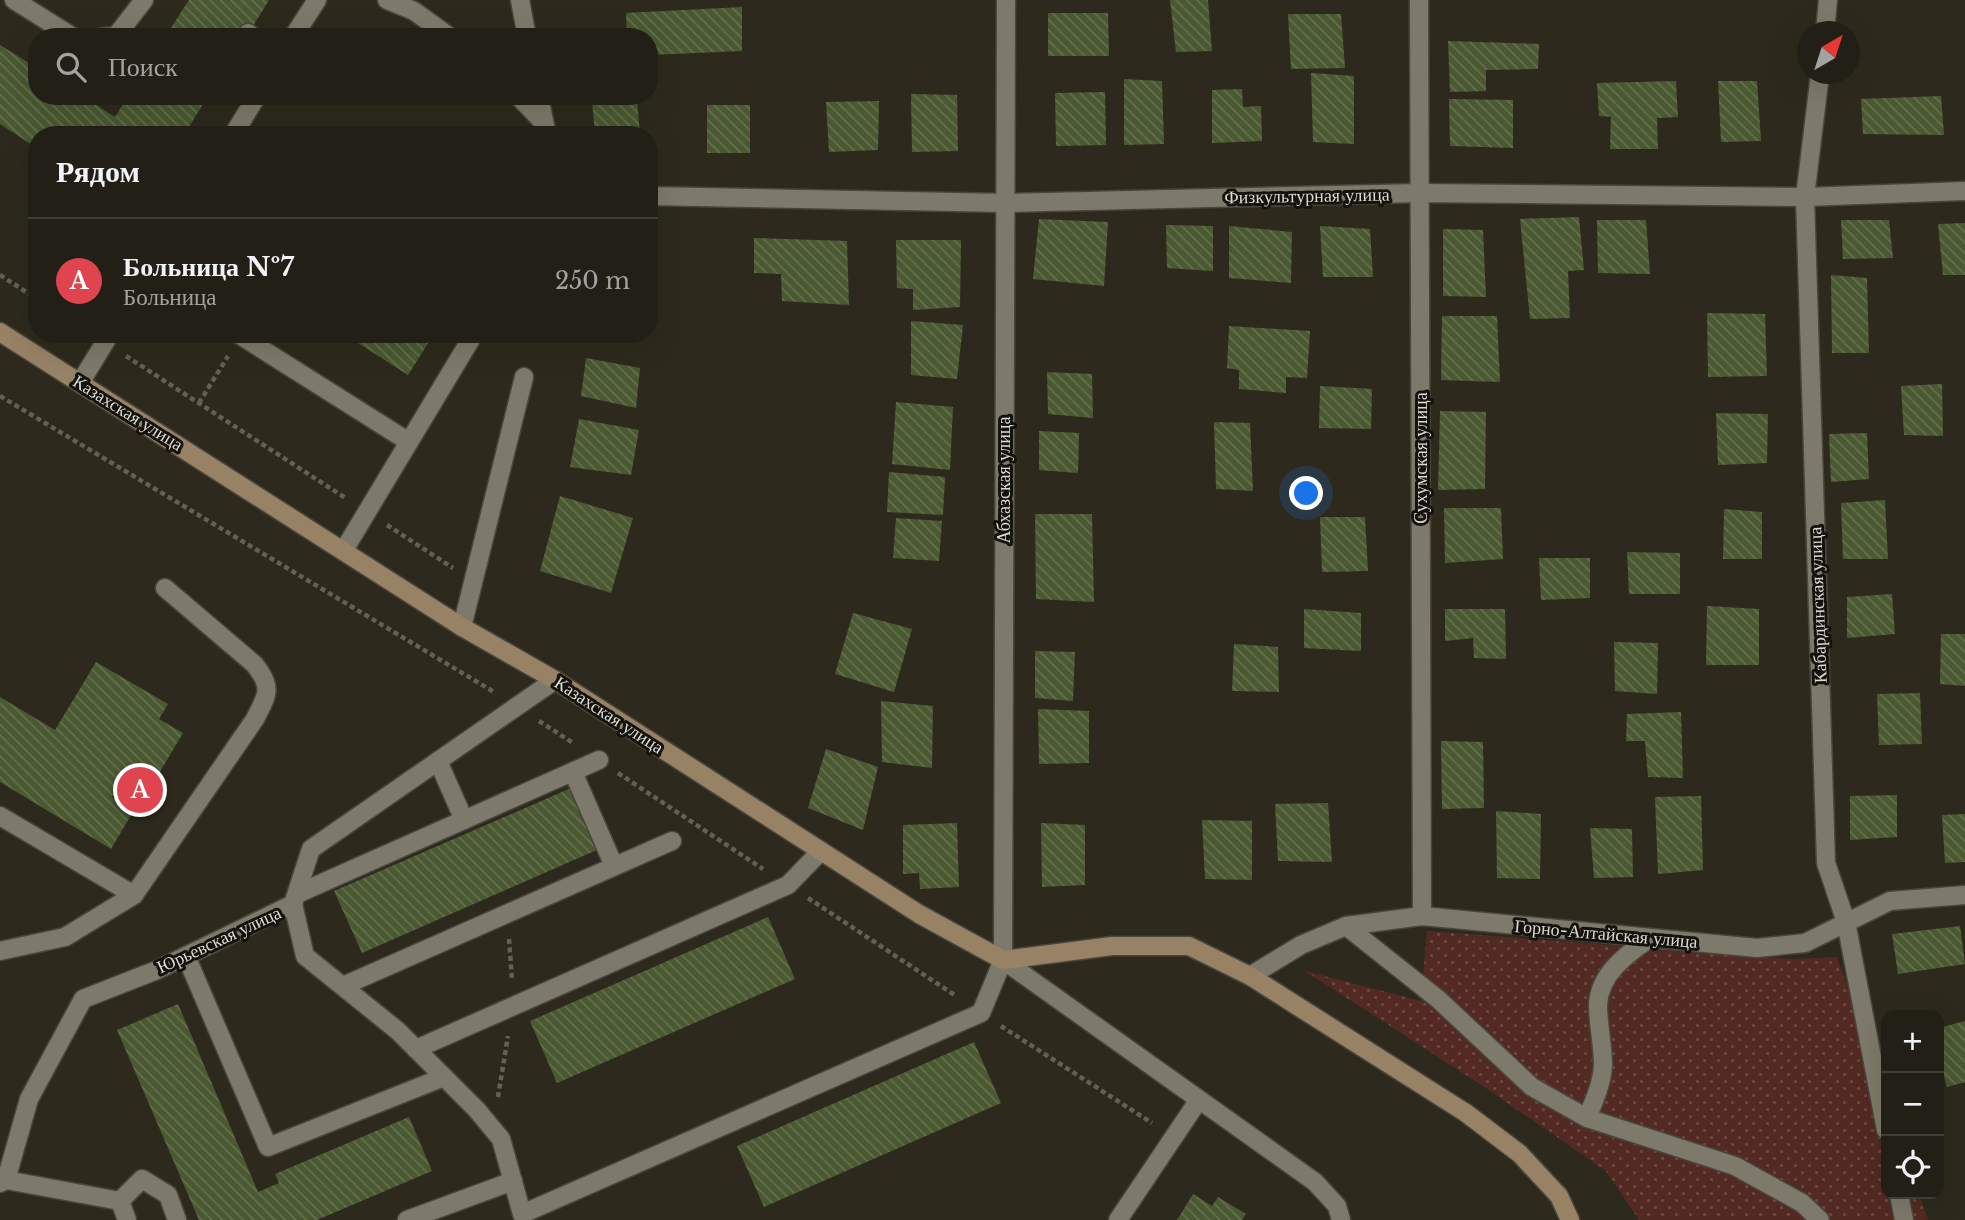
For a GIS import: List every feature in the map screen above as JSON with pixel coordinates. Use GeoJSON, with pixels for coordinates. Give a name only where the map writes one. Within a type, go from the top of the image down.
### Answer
{"type":"FeatureCollection","features":[{"type":"Feature","properties":{"kind":"main road","name":"Казахская улица"},"geometry":{"type":"LineString","coordinates":[[0,332],[462,627],[555,680],[919,914],[1003,960]]}},
{"type":"Feature","properties":{"kind":"main road"},"geometry":{"type":"LineString","coordinates":[[1003,960],[1112,946],[1189,946],[1250,976],[1466,1113],[1520,1154],[1559,1196],[1570,1220]]}},
{"type":"Feature","properties":{"kind":"street"},"geometry":{"type":"LineString","coordinates":[[14,0],[59,28]]}},
{"type":"Feature","properties":{"kind":"street"},"geometry":{"type":"LineString","coordinates":[[122,28],[144,0]]}},
{"type":"Feature","properties":{"kind":"street"},"geometry":{"type":"LineString","coordinates":[[299,28],[317,0]]}},
{"type":"Feature","properties":{"kind":"street"},"geometry":{"type":"LineString","coordinates":[[387,0],[414,11],[438,28]]}},
{"type":"Feature","properties":{"kind":"street"},"geometry":{"type":"LineString","coordinates":[[520,0],[525,28]]}},
{"type":"Feature","properties":{"kind":"street","name":"Абхазская улица"},"geometry":{"type":"LineString","coordinates":[[1003,960],[1006,0]]}},
{"type":"Feature","properties":{"kind":"street","name":"Сухумская улица"},"geometry":{"type":"LineString","coordinates":[[1419,0],[1422,916]]}},
{"type":"Feature","properties":{"kind":"street"},"geometry":{"type":"LineString","coordinates":[[1826,21],[1828,0]]}},
{"type":"Feature","properties":{"kind":"street","name":"Кабардинская улица"},"geometry":{"type":"LineString","coordinates":[[1819,84],[1805,197],[1826,863],[1846,922],[1881,1104]]}},
{"type":"Feature","properties":{"kind":"street"},"geometry":{"type":"LineString","coordinates":[[240,126],[252,105]]}},
{"type":"Feature","properties":{"kind":"street"},"geometry":{"type":"LineString","coordinates":[[525,105],[543,126]]}},
{"type":"Feature","properties":{"kind":"street"},"geometry":{"type":"LineString","coordinates":[[541,105],[544,126]]}},
{"type":"Feature","properties":{"kind":"street","name":"Физкультурная улица"},"geometry":{"type":"LineString","coordinates":[[658,196],[1005,203],[1420,194],[1805,197],[1965,191]]}},
{"type":"Feature","properties":{"kind":"street"},"geometry":{"type":"LineString","coordinates":[[80,383],[105,343]]}},
{"type":"Feature","properties":{"kind":"street"},"geometry":{"type":"LineString","coordinates":[[252,343],[410,442]]}},
{"type":"Feature","properties":{"kind":"street"},"geometry":{"type":"LineString","coordinates":[[344,550],[469,343]]}},
{"type":"Feature","properties":{"kind":"street"},"geometry":{"type":"LineString","coordinates":[[462,627],[524,377]]}},
{"type":"Feature","properties":{"kind":"street"},"geometry":{"type":"LineString","coordinates":[[0,951],[65,937],[134,895],[256,719],[268,694],[265,677],[254,664],[165,588]]}},
{"type":"Feature","properties":{"kind":"street","name":"Юрьевская улица"},"geometry":{"type":"LineString","coordinates":[[3,1181],[29,1099],[83,999],[186,956],[295,899],[311,849],[555,680]]}},
{"type":"Feature","properties":{"kind":"street"},"geometry":{"type":"LineString","coordinates":[[599,760],[295,899],[306,956],[416,1049],[477,1110],[501,1139],[522,1217],[981,1013],[1003,960],[1315,1182],[1337,1206],[1341,1220]]}},
{"type":"Feature","properties":{"kind":"street"},"geometry":{"type":"LineString","coordinates":[[438,761],[464,820]]}},
{"type":"Feature","properties":{"kind":"street"},"geometry":{"type":"LineString","coordinates":[[573,772],[614,866]]}},
{"type":"Feature","properties":{"kind":"street"},"geometry":{"type":"LineString","coordinates":[[0,816],[134,895]]}},
{"type":"Feature","properties":{"kind":"street"},"geometry":{"type":"LineString","coordinates":[[342,986],[672,841]]}},
{"type":"Feature","properties":{"kind":"street"},"geometry":{"type":"LineString","coordinates":[[416,1049],[788,885],[821,851]]}},
{"type":"Feature","properties":{"kind":"street","name":"Горно-Алтайская улица"},"geometry":{"type":"LineString","coordinates":[[1250,976],[1301,945],[1346,926],[1422,916],[1757,948],[1805,943],[1890,901],[1965,895]]}},
{"type":"Feature","properties":{"kind":"street"},"geometry":{"type":"LineString","coordinates":[[1346,926],[1438,999],[1532,1087],[1587,1118],[1735,1166],[1802,1203],[1820,1220]]}},
{"type":"Feature","properties":{"kind":"street"},"geometry":{"type":"LineString","coordinates":[[1587,1118],[1598,1090],[1603,1067],[1598,1002],[1606,978],[1625,956],[1650,938]]}},
{"type":"Feature","properties":{"kind":"street"},"geometry":{"type":"LineString","coordinates":[[186,956],[268,1147],[444,1077]]}},
{"type":"Feature","properties":{"kind":"street"},"geometry":{"type":"LineString","coordinates":[[1118,1220],[1198,1101]]}},
{"type":"Feature","properties":{"kind":"street"},"geometry":{"type":"LineString","coordinates":[[120,1201],[142,1179],[168,1195],[177,1220]]}},
{"type":"Feature","properties":{"kind":"street"},"geometry":{"type":"LineString","coordinates":[[3,1181],[120,1201]]}},
{"type":"Feature","properties":{"kind":"street"},"geometry":{"type":"LineString","coordinates":[[407,1220],[513,1181]]}},
{"type":"Feature","properties":{"kind":"street"},"geometry":{"type":"LineString","coordinates":[[1900,1199],[1904,1220]]}},
{"type":"Feature","properties":{"kind":"street"},"geometry":{"type":"LineString","coordinates":[[120,1201],[127,1220]]}},
{"type":"Feature","properties":{"kind":"path"},"geometry":{"type":"LineString","coordinates":[[0,275],[28,293]]}},
{"type":"Feature","properties":{"kind":"path"},"geometry":{"type":"LineString","coordinates":[[115,343],[199,403],[474,582]]}},
{"type":"Feature","properties":{"kind":"path"},"geometry":{"type":"LineString","coordinates":[[199,403],[234,343]]}},
{"type":"Feature","properties":{"kind":"shaded area"},"geometry":{"type":"Polygon","coordinates":[[[1427,931],[1793,959],[1837,957],[1881,1085],[1881,1199],[1921,1199],[1928,1220],[1639,1220],[1606,1171],[1483,1086],[1305,971],[1421,1001],[1427,931]]]}},
{"type":"Feature","properties":{"kind":"building"},"geometry":{"type":"Polygon","coordinates":[[[189,0],[269,0],[252,28],[171,28],[189,0]]]}},
{"type":"Feature","properties":{"kind":"building"},"geometry":{"type":"Polygon","coordinates":[[[1170,0],[1208,0],[1212,51],[1176,52],[1170,0]]]}},
{"type":"Feature","properties":{"kind":"building"},"geometry":{"type":"Polygon","coordinates":[[[742,7],[742,51],[658,55],[658,28],[627,28],[626,13],[742,7]]]}},
{"type":"Feature","properties":{"kind":"building"},"geometry":{"type":"Polygon","coordinates":[[[1048,13],[1108,13],[1109,56],[1048,56],[1048,13]]]}},
{"type":"Feature","properties":{"kind":"building"},"geometry":{"type":"Polygon","coordinates":[[[1288,14],[1341,14],[1345,68],[1291,69],[1288,14]]]}},
{"type":"Feature","properties":{"kind":"building"},"geometry":{"type":"Polygon","coordinates":[[[1448,41],[1539,44],[1538,69],[1486,70],[1486,91],[1450,92],[1448,41]]]}},
{"type":"Feature","properties":{"kind":"building"},"geometry":{"type":"Polygon","coordinates":[[[0,45],[28,62],[28,105],[96,105],[115,117],[122,105],[202,105],[190,126],[28,126],[28,142],[0,124],[0,45]]]}},
{"type":"Feature","properties":{"kind":"building"},"geometry":{"type":"Polygon","coordinates":[[[1311,73],[1354,76],[1354,144],[1313,142],[1311,73]]]}},
{"type":"Feature","properties":{"kind":"building"},"geometry":{"type":"Polygon","coordinates":[[[1124,79],[1162,81],[1164,144],[1124,145],[1124,79]]]}},
{"type":"Feature","properties":{"kind":"building"},"geometry":{"type":"Polygon","coordinates":[[[1676,81],[1678,117],[1657,118],[1658,149],[1610,149],[1611,117],[1599,116],[1597,83],[1676,81]]]}},
{"type":"Feature","properties":{"kind":"building"},"geometry":{"type":"Polygon","coordinates":[[[1718,81],[1757,81],[1761,141],[1721,142],[1718,81]]]}},
{"type":"Feature","properties":{"kind":"building"},"geometry":{"type":"Polygon","coordinates":[[[1242,89],[1243,107],[1261,106],[1262,141],[1212,143],[1212,90],[1242,89]]]}},
{"type":"Feature","properties":{"kind":"building"},"geometry":{"type":"Polygon","coordinates":[[[1105,92],[1106,145],[1056,146],[1055,93],[1105,92]]]}},
{"type":"Feature","properties":{"kind":"building"},"geometry":{"type":"Polygon","coordinates":[[[911,94],[957,95],[958,151],[912,152],[911,94]]]}},
{"type":"Feature","properties":{"kind":"building"},"geometry":{"type":"Polygon","coordinates":[[[1941,96],[1944,135],[1863,134],[1861,99],[1941,96]]]}},
{"type":"Feature","properties":{"kind":"building"},"geometry":{"type":"Polygon","coordinates":[[[1449,99],[1513,100],[1513,148],[1450,146],[1449,99]]]}},
{"type":"Feature","properties":{"kind":"building"},"geometry":{"type":"Polygon","coordinates":[[[879,101],[878,150],[829,152],[826,102],[879,101]]]}},
{"type":"Feature","properties":{"kind":"building"},"geometry":{"type":"Polygon","coordinates":[[[592,105],[638,105],[639,126],[594,126],[592,105]]]}},
{"type":"Feature","properties":{"kind":"building"},"geometry":{"type":"Polygon","coordinates":[[[707,105],[750,105],[750,153],[707,153],[707,105]]]}},
{"type":"Feature","properties":{"kind":"building"},"geometry":{"type":"Polygon","coordinates":[[[1579,217],[1584,270],[1568,271],[1570,318],[1530,319],[1520,219],[1579,217]]]}},
{"type":"Feature","properties":{"kind":"building"},"geometry":{"type":"Polygon","coordinates":[[[1039,219],[1108,222],[1104,286],[1033,279],[1039,219]]]}},
{"type":"Feature","properties":{"kind":"building"},"geometry":{"type":"Polygon","coordinates":[[[1597,220],[1646,220],[1650,274],[1598,273],[1597,220]]]}},
{"type":"Feature","properties":{"kind":"building"},"geometry":{"type":"Polygon","coordinates":[[[1841,220],[1889,220],[1893,258],[1843,259],[1841,220]]]}},
{"type":"Feature","properties":{"kind":"building"},"geometry":{"type":"Polygon","coordinates":[[[1965,223],[1965,275],[1943,275],[1938,224],[1965,223]]]}},
{"type":"Feature","properties":{"kind":"building"},"geometry":{"type":"Polygon","coordinates":[[[1166,225],[1213,226],[1213,271],[1167,268],[1166,225]]]}},
{"type":"Feature","properties":{"kind":"building"},"geometry":{"type":"Polygon","coordinates":[[[1229,226],[1292,232],[1291,283],[1229,278],[1229,226]]]}},
{"type":"Feature","properties":{"kind":"building"},"geometry":{"type":"Polygon","coordinates":[[[1320,226],[1370,229],[1373,277],[1323,277],[1320,226]]]}},
{"type":"Feature","properties":{"kind":"building"},"geometry":{"type":"Polygon","coordinates":[[[1443,229],[1483,230],[1486,297],[1443,296],[1443,229]]]}},
{"type":"Feature","properties":{"kind":"building"},"geometry":{"type":"Polygon","coordinates":[[[754,238],[847,241],[849,305],[782,301],[781,274],[754,273],[754,238]]]}},
{"type":"Feature","properties":{"kind":"building"},"geometry":{"type":"Polygon","coordinates":[[[896,240],[961,240],[960,307],[913,310],[913,289],[897,288],[896,240]]]}},
{"type":"Feature","properties":{"kind":"building"},"geometry":{"type":"Polygon","coordinates":[[[1831,275],[1867,278],[1869,353],[1832,353],[1831,275]]]}},
{"type":"Feature","properties":{"kind":"building"},"geometry":{"type":"Polygon","coordinates":[[[1707,313],[1765,314],[1767,376],[1708,377],[1707,313]]]}},
{"type":"Feature","properties":{"kind":"building"},"geometry":{"type":"Polygon","coordinates":[[[1442,316],[1497,316],[1500,382],[1441,380],[1442,316]]]}},
{"type":"Feature","properties":{"kind":"building"},"geometry":{"type":"Polygon","coordinates":[[[911,321],[963,325],[957,379],[911,375],[911,321]]]}},
{"type":"Feature","properties":{"kind":"building"},"geometry":{"type":"Polygon","coordinates":[[[1229,326],[1310,331],[1307,378],[1286,377],[1286,393],[1239,389],[1239,370],[1227,368],[1229,326]]]}},
{"type":"Feature","properties":{"kind":"building"},"geometry":{"type":"Polygon","coordinates":[[[358,343],[428,343],[408,375],[358,343]]]}},
{"type":"Feature","properties":{"kind":"building"},"geometry":{"type":"Polygon","coordinates":[[[586,358],[640,368],[636,408],[581,396],[586,358]]]}},
{"type":"Feature","properties":{"kind":"building"},"geometry":{"type":"Polygon","coordinates":[[[1047,372],[1092,374],[1093,418],[1048,414],[1047,372]]]}},
{"type":"Feature","properties":{"kind":"building"},"geometry":{"type":"Polygon","coordinates":[[[1942,384],[1943,436],[1904,435],[1901,386],[1942,384]]]}},
{"type":"Feature","properties":{"kind":"building"},"geometry":{"type":"Polygon","coordinates":[[[1320,386],[1372,389],[1371,429],[1319,428],[1320,386]]]}},
{"type":"Feature","properties":{"kind":"building"},"geometry":{"type":"Polygon","coordinates":[[[896,402],[953,407],[950,470],[892,464],[896,402]]]}},
{"type":"Feature","properties":{"kind":"building"},"geometry":{"type":"Polygon","coordinates":[[[1440,411],[1486,412],[1485,489],[1438,490],[1440,411]]]}},
{"type":"Feature","properties":{"kind":"building"},"geometry":{"type":"Polygon","coordinates":[[[1716,413],[1768,414],[1767,463],[1718,465],[1716,413]]]}},
{"type":"Feature","properties":{"kind":"building"},"geometry":{"type":"Polygon","coordinates":[[[579,419],[639,430],[631,475],[570,467],[579,419]]]}},
{"type":"Feature","properties":{"kind":"building"},"geometry":{"type":"Polygon","coordinates":[[[1214,422],[1250,423],[1253,491],[1216,489],[1214,422]]]}},
{"type":"Feature","properties":{"kind":"building"},"geometry":{"type":"Polygon","coordinates":[[[1039,431],[1079,433],[1078,473],[1039,470],[1039,431]]]}},
{"type":"Feature","properties":{"kind":"building"},"geometry":{"type":"Polygon","coordinates":[[[1867,433],[1869,479],[1831,482],[1829,434],[1867,433]]]}},
{"type":"Feature","properties":{"kind":"building"},"geometry":{"type":"Polygon","coordinates":[[[889,472],[945,477],[943,515],[887,512],[889,472]]]}},
{"type":"Feature","properties":{"kind":"building"},"geometry":{"type":"Polygon","coordinates":[[[560,496],[633,518],[611,593],[540,571],[560,496]]]}},
{"type":"Feature","properties":{"kind":"building"},"geometry":{"type":"Polygon","coordinates":[[[1885,500],[1888,559],[1843,559],[1841,503],[1885,500]]]}},
{"type":"Feature","properties":{"kind":"building"},"geometry":{"type":"Polygon","coordinates":[[[1444,508],[1501,508],[1503,559],[1445,563],[1444,508]]]}},
{"type":"Feature","properties":{"kind":"building"},"geometry":{"type":"Polygon","coordinates":[[[1724,509],[1762,512],[1762,559],[1723,559],[1724,509]]]}},
{"type":"Feature","properties":{"kind":"building"},"geometry":{"type":"Polygon","coordinates":[[[1035,514],[1092,514],[1094,602],[1036,599],[1035,514]]]}},
{"type":"Feature","properties":{"kind":"building"},"geometry":{"type":"Polygon","coordinates":[[[1320,517],[1365,517],[1368,571],[1322,572],[1320,517]]]}},
{"type":"Feature","properties":{"kind":"building"},"geometry":{"type":"Polygon","coordinates":[[[896,518],[942,521],[939,561],[893,558],[896,518]]]}},
{"type":"Feature","properties":{"kind":"building"},"geometry":{"type":"Polygon","coordinates":[[[1627,552],[1680,553],[1680,594],[1629,594],[1627,552]]]}},
{"type":"Feature","properties":{"kind":"building"},"geometry":{"type":"Polygon","coordinates":[[[1539,558],[1590,558],[1590,598],[1541,600],[1539,558]]]}},
{"type":"Feature","properties":{"kind":"building"},"geometry":{"type":"Polygon","coordinates":[[[1892,594],[1895,634],[1847,638],[1847,597],[1892,594]]]}},
{"type":"Feature","properties":{"kind":"building"},"geometry":{"type":"Polygon","coordinates":[[[1707,606],[1759,609],[1759,665],[1706,665],[1707,606]]]}},
{"type":"Feature","properties":{"kind":"building"},"geometry":{"type":"Polygon","coordinates":[[[1304,609],[1361,613],[1361,651],[1304,648],[1304,609]]]}},
{"type":"Feature","properties":{"kind":"building"},"geometry":{"type":"Polygon","coordinates":[[[1445,609],[1505,609],[1506,659],[1474,658],[1473,638],[1445,641],[1445,609]]]}},
{"type":"Feature","properties":{"kind":"building"},"geometry":{"type":"Polygon","coordinates":[[[853,613],[912,629],[894,692],[835,674],[853,613]]]}},
{"type":"Feature","properties":{"kind":"building"},"geometry":{"type":"Polygon","coordinates":[[[1941,634],[1965,634],[1965,686],[1940,684],[1941,634]]]}},
{"type":"Feature","properties":{"kind":"building"},"geometry":{"type":"Polygon","coordinates":[[[1614,642],[1658,643],[1657,694],[1615,691],[1614,642]]]}},
{"type":"Feature","properties":{"kind":"building"},"geometry":{"type":"Polygon","coordinates":[[[1234,644],[1278,647],[1279,692],[1232,691],[1234,644]]]}},
{"type":"Feature","properties":{"kind":"building"},"geometry":{"type":"Polygon","coordinates":[[[1035,651],[1075,652],[1073,701],[1035,698],[1035,651]]]}},
{"type":"Feature","properties":{"kind":"building"},"geometry":{"type":"Polygon","coordinates":[[[96,662],[168,704],[159,719],[183,733],[155,780],[131,765],[112,797],[134,810],[111,849],[0,782],[0,697],[55,730],[96,662]]]}},
{"type":"Feature","properties":{"kind":"building"},"geometry":{"type":"Polygon","coordinates":[[[1920,693],[1922,744],[1879,745],[1877,694],[1920,693]]]}},
{"type":"Feature","properties":{"kind":"building"},"geometry":{"type":"Polygon","coordinates":[[[881,701],[933,706],[932,768],[882,762],[881,701]]]}},
{"type":"Feature","properties":{"kind":"building"},"geometry":{"type":"Polygon","coordinates":[[[1038,709],[1089,711],[1089,763],[1039,764],[1038,709]]]}},
{"type":"Feature","properties":{"kind":"building"},"geometry":{"type":"Polygon","coordinates":[[[1681,712],[1683,778],[1648,777],[1645,741],[1626,741],[1627,714],[1681,712]]]}},
{"type":"Feature","properties":{"kind":"building"},"geometry":{"type":"Polygon","coordinates":[[[1441,741],[1483,742],[1484,808],[1442,809],[1441,741]]]}},
{"type":"Feature","properties":{"kind":"building"},"geometry":{"type":"Polygon","coordinates":[[[826,749],[878,767],[863,830],[808,808],[826,749]]]}},
{"type":"Feature","properties":{"kind":"building"},"geometry":{"type":"Polygon","coordinates":[[[571,788],[599,849],[362,953],[334,891],[571,788]]]}},
{"type":"Feature","properties":{"kind":"building"},"geometry":{"type":"Polygon","coordinates":[[[1897,795],[1897,837],[1850,840],[1850,796],[1897,795]]]}},
{"type":"Feature","properties":{"kind":"building"},"geometry":{"type":"Polygon","coordinates":[[[1701,796],[1703,870],[1658,874],[1655,797],[1701,796]]]}},
{"type":"Feature","properties":{"kind":"building"},"geometry":{"type":"Polygon","coordinates":[[[1328,803],[1332,862],[1278,861],[1275,804],[1328,803]]]}},
{"type":"Feature","properties":{"kind":"building"},"geometry":{"type":"Polygon","coordinates":[[[1496,811],[1541,814],[1540,879],[1497,878],[1496,811]]]}},
{"type":"Feature","properties":{"kind":"building"},"geometry":{"type":"Polygon","coordinates":[[[1965,814],[1965,862],[1945,863],[1942,815],[1965,814]]]}},
{"type":"Feature","properties":{"kind":"building"},"geometry":{"type":"Polygon","coordinates":[[[1202,820],[1252,821],[1252,880],[1205,879],[1202,820]]]}},
{"type":"Feature","properties":{"kind":"building"},"geometry":{"type":"Polygon","coordinates":[[[957,823],[959,887],[920,889],[919,873],[903,874],[903,825],[957,823]]]}},
{"type":"Feature","properties":{"kind":"building"},"geometry":{"type":"Polygon","coordinates":[[[1041,823],[1085,825],[1085,885],[1042,887],[1041,823]]]}},
{"type":"Feature","properties":{"kind":"building"},"geometry":{"type":"Polygon","coordinates":[[[1590,828],[1632,829],[1633,877],[1594,878],[1590,828]]]}},
{"type":"Feature","properties":{"kind":"building"},"geometry":{"type":"Polygon","coordinates":[[[768,917],[795,979],[557,1083],[530,1021],[768,917]]]}},
{"type":"Feature","properties":{"kind":"building"},"geometry":{"type":"Polygon","coordinates":[[[1960,926],[1965,964],[1898,974],[1892,934],[1960,926]]]}},
{"type":"Feature","properties":{"kind":"building"},"geometry":{"type":"Polygon","coordinates":[[[178,1004],[258,1192],[279,1183],[275,1174],[409,1117],[432,1171],[317,1220],[199,1220],[117,1030],[178,1004]]]}},
{"type":"Feature","properties":{"kind":"building"},"geometry":{"type":"Polygon","coordinates":[[[1965,1021],[1965,1082],[1947,1087],[1944,1076],[1944,1027],[1965,1021]]]}},
{"type":"Feature","properties":{"kind":"building"},"geometry":{"type":"Polygon","coordinates":[[[974,1042],[1001,1103],[764,1207],[737,1146],[974,1042]]]}},
{"type":"Feature","properties":{"kind":"building"},"geometry":{"type":"Polygon","coordinates":[[[1193,1194],[1212,1206],[1218,1197],[1246,1214],[1242,1220],[1177,1220],[1193,1194]]]}},
{"type":"Feature","properties":{"kind":"place","name":"Больница №7"},"geometry":{"type":"Point","coordinates":[140,790]}}]}
